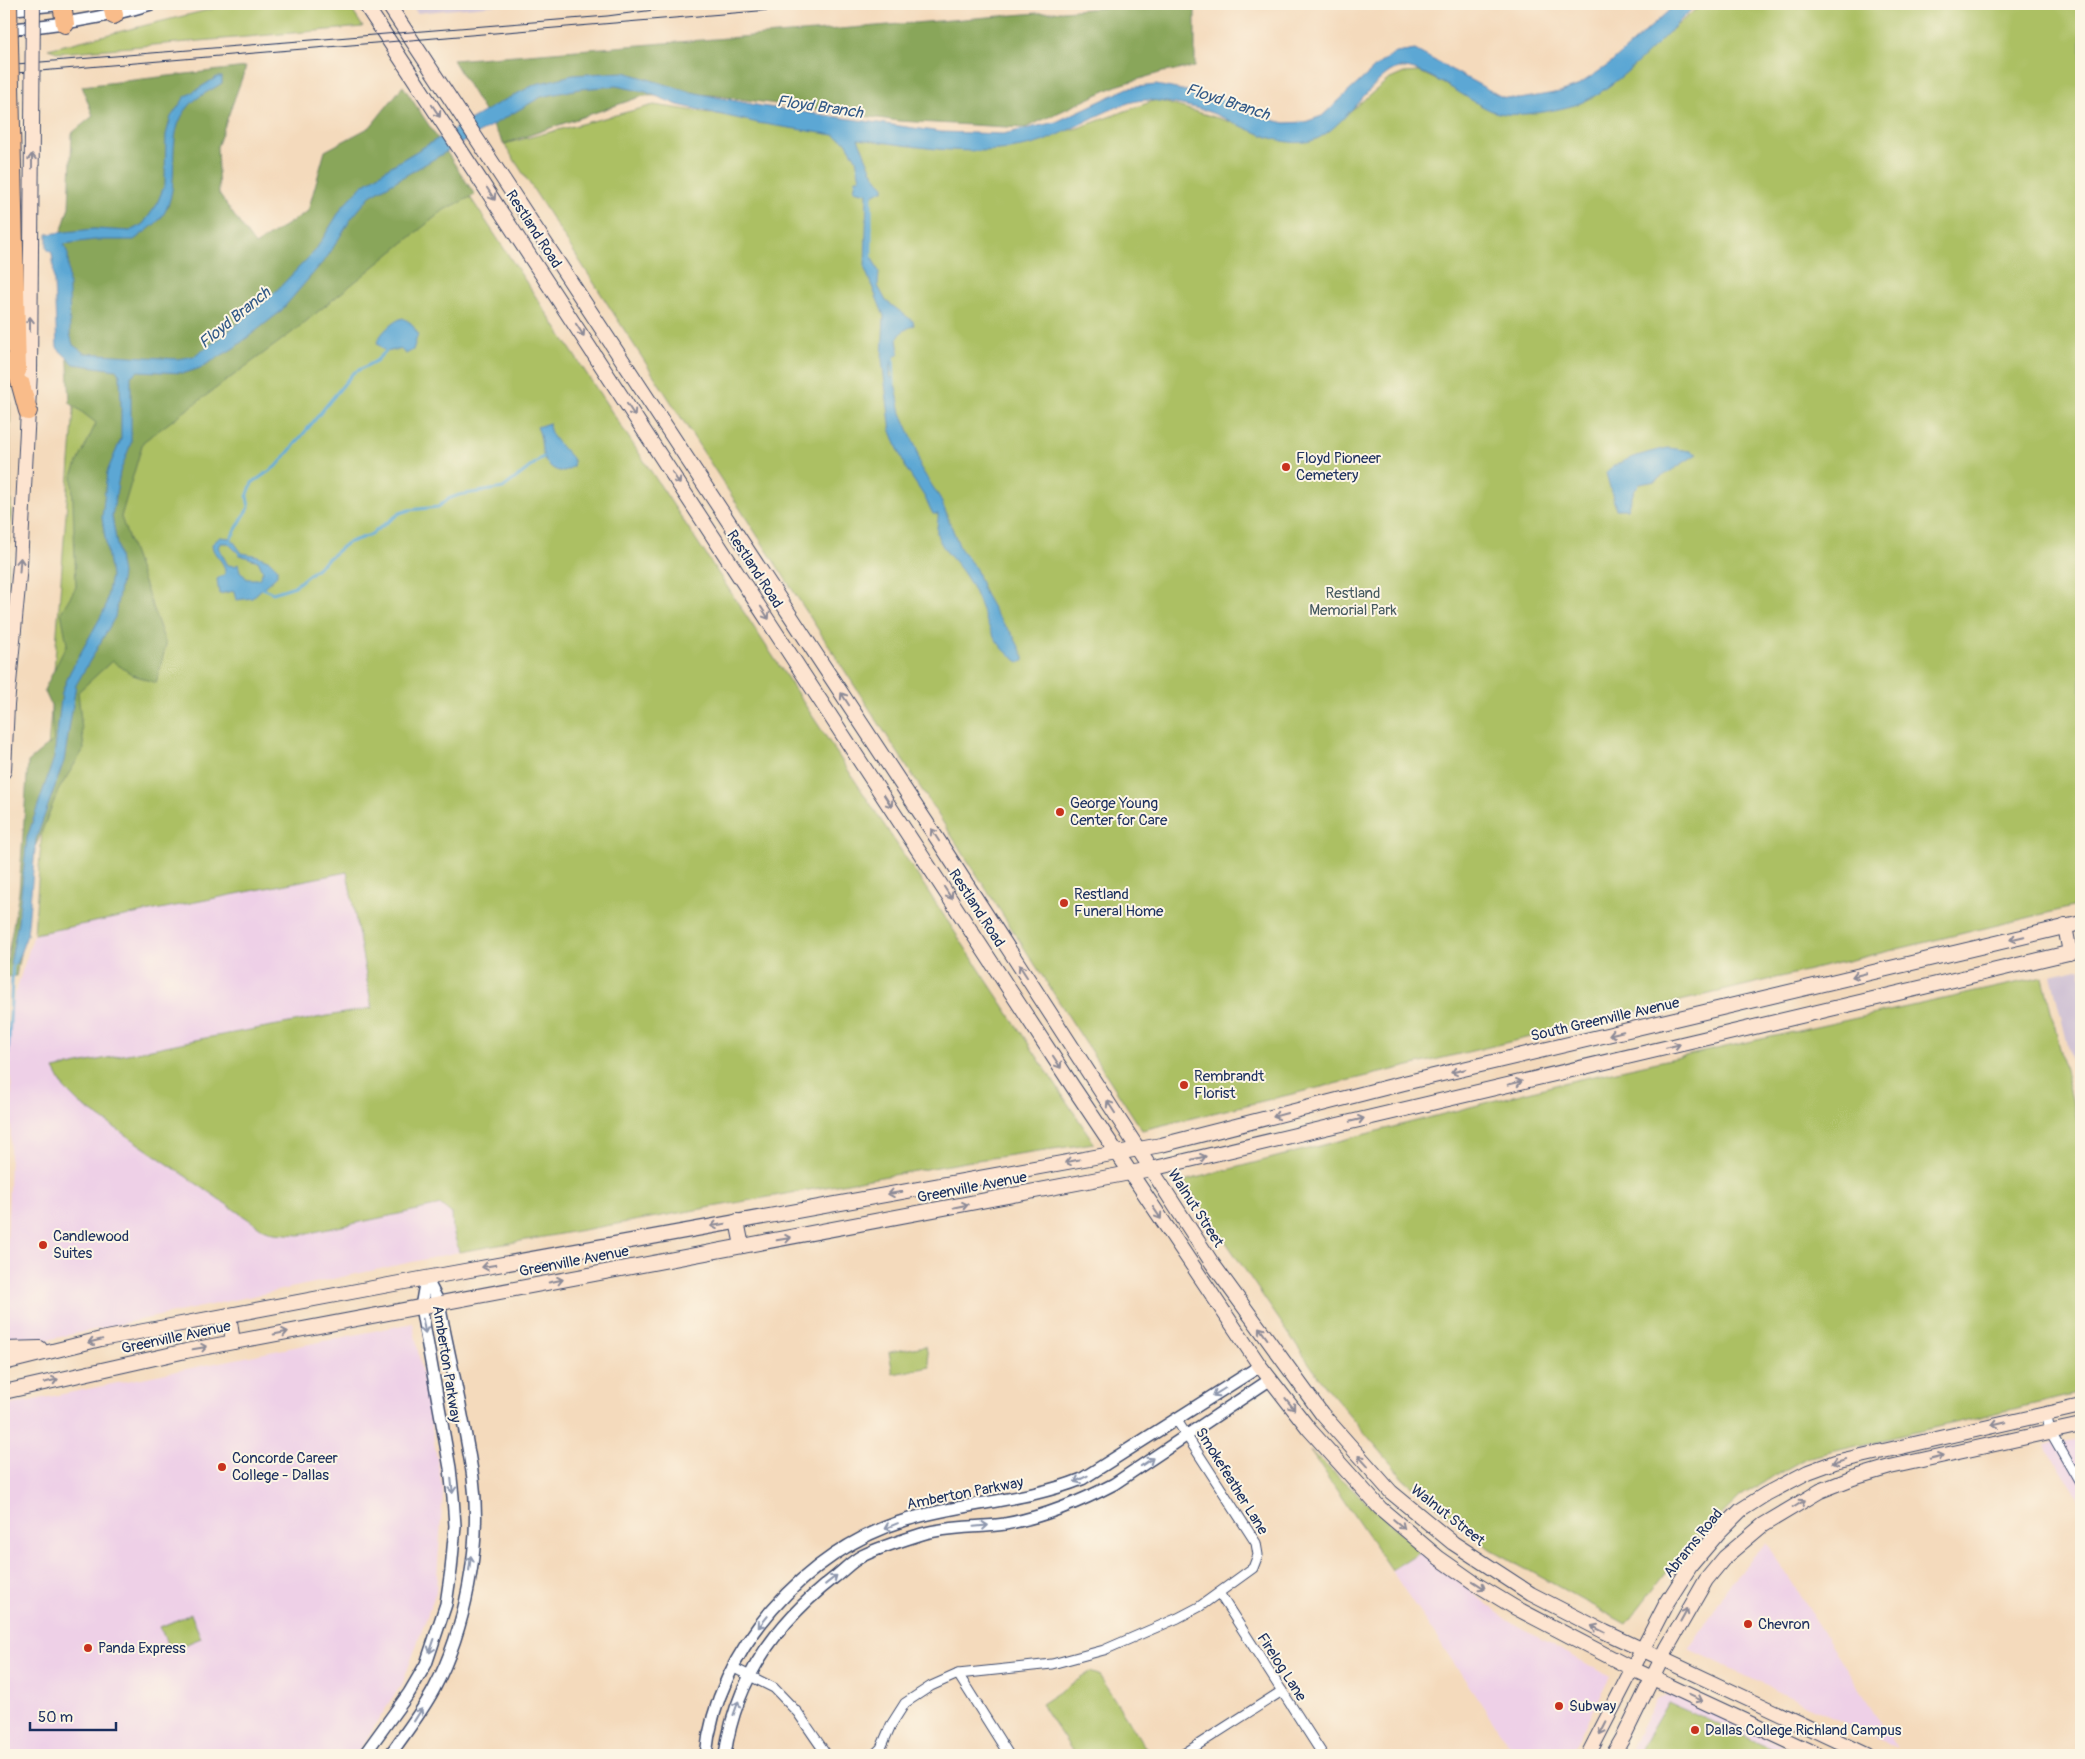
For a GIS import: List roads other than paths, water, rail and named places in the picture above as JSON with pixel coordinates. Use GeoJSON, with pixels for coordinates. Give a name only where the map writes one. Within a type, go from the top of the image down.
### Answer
{"type":"FeatureCollection","features":[{"type":"Feature","properties":{"kind":"highway"},"geometry":{"type":"LineString","coordinates":[[8,4],[24,372],[28,411]]}},
{"type":"Feature","properties":{"kind":"highway"},"geometry":{"type":"LineString","coordinates":[[63,4],[65,24]]}},
{"type":"Feature","properties":{"kind":"main road"},"geometry":{"type":"LineString","coordinates":[[24,372],[33,4]]}},
{"type":"Feature","properties":{"kind":"main road","name":"Restland Road"},"geometry":{"type":"LineString","coordinates":[[365,4],[1116,1152]]}},
{"type":"Feature","properties":{"kind":"main road","name":"Restland Road"},"geometry":{"type":"LineString","coordinates":[[388,4],[434,71],[933,832],[1138,1148]]}},
{"type":"Feature","properties":{"kind":"main road"},"geometry":{"type":"LineString","coordinates":[[417,83],[434,71]]}},
{"type":"Feature","properties":{"kind":"main road"},"geometry":{"type":"LineString","coordinates":[[4,770],[7,706],[20,565],[28,411]]}},
{"type":"Feature","properties":{"kind":"main road","name":"South Greenville Avenue"},"geometry":{"type":"LineString","coordinates":[[1138,1148],[1234,1127],[1326,1102],[2081,923]]}},
{"type":"Feature","properties":{"kind":"main road"},"geometry":{"type":"LineString","coordinates":[[1151,1169],[2076,952],[2065,926]]}},
{"type":"Feature","properties":{"kind":"main road"},"geometry":{"type":"LineString","coordinates":[[1326,1102],[1331,1126]]}},
{"type":"Feature","properties":{"kind":"main road"},"geometry":{"type":"LineString","coordinates":[[1234,1127],[1240,1149]]}},
{"type":"Feature","properties":{"kind":"main road","name":"Greenville Avenue"},"geometry":{"type":"LineString","coordinates":[[4,1362],[228,1315],[1138,1148]]}},
{"type":"Feature","properties":{"kind":"main road","name":"Walnut Street"},"geometry":{"type":"LineString","coordinates":[[1138,1148],[1212,1263],[1322,1414],[1391,1492],[1465,1551],[1531,1594],[1642,1650],[1867,1755]]}},
{"type":"Feature","properties":{"kind":"main road"},"geometry":{"type":"LineString","coordinates":[[1116,1152],[1260,1366],[1309,1429],[1380,1508],[1454,1568],[1514,1607],[1633,1669],[1818,1755]]}},
{"type":"Feature","properties":{"kind":"main road","name":"Greenville Avenue"},"geometry":{"type":"LineString","coordinates":[[4,1392],[233,1342],[1151,1169]]}},
{"type":"Feature","properties":{"kind":"main road"},"geometry":{"type":"LineString","coordinates":[[737,1221],[742,1246]]}},
{"type":"Feature","properties":{"kind":"main road"},"geometry":{"type":"LineString","coordinates":[[228,1315],[233,1342]]}},
{"type":"Feature","properties":{"kind":"main road"},"geometry":{"type":"LineString","coordinates":[[4,1350],[35,1347],[58,1350]]}},
{"type":"Feature","properties":{"kind":"main road","name":"Abrams Road"},"geometry":{"type":"LineString","coordinates":[[1588,1755],[1666,1604],[1691,1565],[1741,1510],[1766,1494],[1808,1472],[1835,1462],[2081,1406]]}},
{"type":"Feature","properties":{"kind":"main road"},"geometry":{"type":"LineString","coordinates":[[1613,1755],[1686,1612],[1706,1580],[1744,1539],[1763,1525],[1820,1491],[1890,1467],[2081,1425]]}},
{"type":"Feature","properties":{"kind":"main road"},"geometry":{"type":"LineString","coordinates":[[1886,1449],[1890,1467]]}},
{"type":"Feature","properties":{"kind":"main road"},"geometry":{"type":"LineString","coordinates":[[1454,1568],[1465,1551]]}},
{"type":"Feature","properties":{"kind":"street"},"geometry":{"type":"LineString","coordinates":[[4,10],[63,4]]}},
{"type":"Feature","properties":{"kind":"street"},"geometry":{"type":"LineString","coordinates":[[4,30],[65,24],[113,9],[151,4]]}},
{"type":"Feature","properties":{"kind":"street","name":"Amberton Parkway"},"geometry":{"type":"LineString","coordinates":[[390,1755],[434,1688],[461,1621],[475,1527],[473,1479],[439,1303],[426,1278]]}},
{"type":"Feature","properties":{"kind":"street","name":"Amberton Parkway"},"geometry":{"type":"LineString","coordinates":[[364,1755],[409,1692],[426,1664],[446,1604],[455,1526],[450,1468],[421,1307],[426,1278]]}},
{"type":"Feature","properties":{"kind":"street","name":"Amberton Parkway"},"geometry":{"type":"LineString","coordinates":[[706,1755],[715,1712],[732,1667],[743,1647],[772,1610],[806,1576],[858,1539],[904,1520],[932,1513],[1012,1500],[1064,1486],[1082,1479],[1260,1366]]}},
{"type":"Feature","properties":{"kind":"street","name":"Amberton Parkway"},"geometry":{"type":"LineString","coordinates":[[725,1755],[734,1714],[749,1675],[792,1614],[816,1592],[862,1556],[922,1534],[943,1529],[1003,1524],[1033,1518],[1066,1506],[1114,1484],[1271,1379]]}},
{"type":"Feature","properties":{"kind":"street"},"geometry":{"type":"LineString","coordinates":[[2046,1413],[2050,1431],[2081,1485]]}},
{"type":"Feature","properties":{"kind":"street","name":"Smokefeather Lane"},"geometry":{"type":"LineString","coordinates":[[874,1755],[881,1748],[891,1725],[906,1703],[931,1686],[958,1674],[1052,1664],[1104,1650],[1178,1618],[1219,1593],[1253,1568],[1258,1555],[1258,1548],[1176,1419]]}},
{"type":"Feature","properties":{"kind":"street"},"geometry":{"type":"LineString","coordinates":[[455,1526],[475,1527]]}},
{"type":"Feature","properties":{"kind":"street","name":"Firelog Lane"},"geometry":{"type":"LineString","coordinates":[[1219,1593],[1323,1755]]}},
{"type":"Feature","properties":{"kind":"street"},"geometry":{"type":"LineString","coordinates":[[732,1667],[774,1688],[785,1698],[827,1755]]}},
{"type":"Feature","properties":{"kind":"street"},"geometry":{"type":"LineString","coordinates":[[958,1674],[1009,1755]]}},
{"type":"Feature","properties":{"kind":"street"},"geometry":{"type":"LineString","coordinates":[[1182,1755],[1282,1691]]}},
{"type":"Feature","properties":{"kind":"water"},"geometry":{"type":"Polygon","coordinates":[[[1676,4],[1697,4],[1623,75],[1590,98],[1575,105],[1545,112],[1510,114],[1492,111],[1421,72],[1399,68],[1380,80],[1325,134],[1314,140],[1302,142],[1289,142],[1262,135],[1212,113],[1198,109],[1148,100],[1123,105],[1035,144],[991,151],[946,150],[858,139],[875,176],[884,186],[884,189],[871,196],[870,254],[879,272],[878,286],[886,301],[913,321],[914,325],[903,331],[897,339],[899,353],[892,359],[890,375],[896,387],[901,413],[917,450],[920,467],[940,498],[960,548],[976,569],[985,594],[998,617],[1013,635],[1024,657],[1024,661],[1019,662],[1007,653],[992,633],[972,587],[938,537],[938,514],[933,514],[905,467],[891,431],[882,360],[884,316],[865,269],[867,193],[854,190],[856,179],[860,179],[856,159],[846,142],[834,135],[758,123],[678,105],[646,92],[616,86],[579,89],[541,97],[370,196],[351,219],[328,256],[280,312],[234,348],[200,368],[185,373],[138,371],[131,376],[131,443],[120,472],[112,516],[122,574],[115,617],[76,685],[64,761],[36,839],[27,935],[16,964],[10,964],[18,922],[27,838],[54,758],[62,692],[70,672],[105,609],[111,576],[102,518],[107,472],[121,439],[120,376],[117,370],[74,364],[57,348],[53,260],[52,253],[47,249],[47,234],[94,229],[130,231],[143,224],[156,206],[165,184],[166,135],[171,117],[185,97],[217,77],[222,77],[222,83],[193,102],[181,117],[176,131],[174,146],[172,191],[168,205],[161,218],[134,240],[94,240],[64,244],[68,254],[70,334],[73,345],[84,353],[177,359],[195,356],[271,296],[315,251],[343,206],[362,186],[388,168],[497,104],[536,84],[573,75],[624,72],[691,92],[761,106],[941,132],[1003,134],[1056,122],[1128,88],[1156,85],[1218,97],[1260,117],[1285,123],[1305,122],[1322,116],[1380,63],[1396,53],[1415,50],[1502,97],[1520,99],[1560,92],[1577,86],[1610,64],[1676,4]]]}},
{"type":"Feature","properties":{"kind":"water"},"geometry":{"type":"Polygon","coordinates":[[[403,318],[411,323],[418,334],[413,350],[406,354],[400,349],[386,352],[377,343],[378,339],[391,324],[403,318]]]}},
{"type":"Feature","properties":{"kind":"water"},"geometry":{"type":"Polygon","coordinates":[[[549,423],[555,439],[574,461],[573,466],[566,470],[559,471],[554,469],[545,460],[543,455],[541,438],[537,427],[549,423]]]}},
{"type":"Feature","properties":{"kind":"water"},"geometry":{"type":"Polygon","coordinates":[[[1669,448],[1697,454],[1655,481],[1640,484],[1635,489],[1627,509],[1616,509],[1606,473],[1625,460],[1669,448]]]}},
{"type":"Feature","properties":{"kind":"water"},"geometry":{"type":"Polygon","coordinates":[[[220,537],[231,538],[242,553],[258,556],[270,561],[277,568],[277,575],[252,598],[236,600],[234,591],[219,594],[217,579],[225,574],[225,569],[214,552],[212,544],[220,537]],[[221,543],[218,547],[228,565],[235,566],[238,564],[240,571],[247,579],[259,579],[263,571],[258,561],[240,555],[228,543],[221,543]]]}},
{"type":"Feature","properties":{"kind":"waterway"},"geometry":{"type":"LineString","coordinates":[[871,192],[871,263]]}},
{"type":"Feature","properties":{"kind":"waterway"},"geometry":{"type":"LineString","coordinates":[[231,538],[249,507],[247,497],[252,483],[278,465],[353,373],[376,361],[386,351]]}},
{"type":"Feature","properties":{"kind":"waterway"},"geometry":{"type":"LineString","coordinates":[[893,353],[894,384]]}},
{"type":"Feature","properties":{"kind":"waterway"},"geometry":{"type":"LineString","coordinates":[[262,588],[273,593],[295,586],[347,543],[370,535],[400,513],[409,510],[438,507],[448,499],[459,495],[503,488],[543,457]]}},
{"type":"Feature","properties":{"kind":"waterway"},"geometry":{"type":"LineString","coordinates":[[4,1134],[13,962]]}},
{"type":"Feature","properties":{"kind":"tram line"},"geometry":{"type":"LineString","coordinates":[[4,65],[607,16],[701,4]]}},
{"type":"Feature","properties":{"kind":"tram line"},"geometry":{"type":"LineString","coordinates":[[4,74],[842,4]]}},
{"type":"Feature","properties":{"kind":"place","name":"Floyd Pioneer Cemetery"},"geometry":{"type":"Point","coordinates":[1286,467]}},
{"type":"Feature","properties":{"kind":"place","name":"George Young Center for Care"},"geometry":{"type":"Point","coordinates":[1060,812]}},
{"type":"Feature","properties":{"kind":"place","name":"Restland Funeral Home"},"geometry":{"type":"Point","coordinates":[1064,903]}},
{"type":"Feature","properties":{"kind":"place","name":"Rembrandt Florist"},"geometry":{"type":"Point","coordinates":[1184,1085]}},
{"type":"Feature","properties":{"kind":"place","name":"Candlewood Suites"},"geometry":{"type":"Point","coordinates":[43,1245]}},
{"type":"Feature","properties":{"kind":"place","name":"Concorde Career College - Dallas"},"geometry":{"type":"Point","coordinates":[222,1467]}},
{"type":"Feature","properties":{"kind":"place","name":"Chevron"},"geometry":{"type":"Point","coordinates":[1748,1624]}},
{"type":"Feature","properties":{"kind":"place","name":"Panda Express"},"geometry":{"type":"Point","coordinates":[88,1648]}},
{"type":"Feature","properties":{"kind":"place","name":"Subway"},"geometry":{"type":"Point","coordinates":[1559,1706]}},
{"type":"Feature","properties":{"kind":"place","name":"Dallas College Richland Campus"},"geometry":{"type":"Point","coordinates":[1695,1730]}},
{"type":"Feature","properties":{"kind":"water label","name":"Floyd Branch"},"geometry":{"type":"Point","coordinates":[1228,101]}},
{"type":"Feature","properties":{"kind":"water label","name":"Floyd Branch"},"geometry":{"type":"Point","coordinates":[820,106]}},
{"type":"Feature","properties":{"kind":"water label","name":"Floyd Branch"},"geometry":{"type":"Point","coordinates":[234,317]}},
{"type":"Feature","properties":{"kind":"park label","name":"Restland Memorial Park"},"geometry":{"type":"Point","coordinates":[1353,602]}}]}
